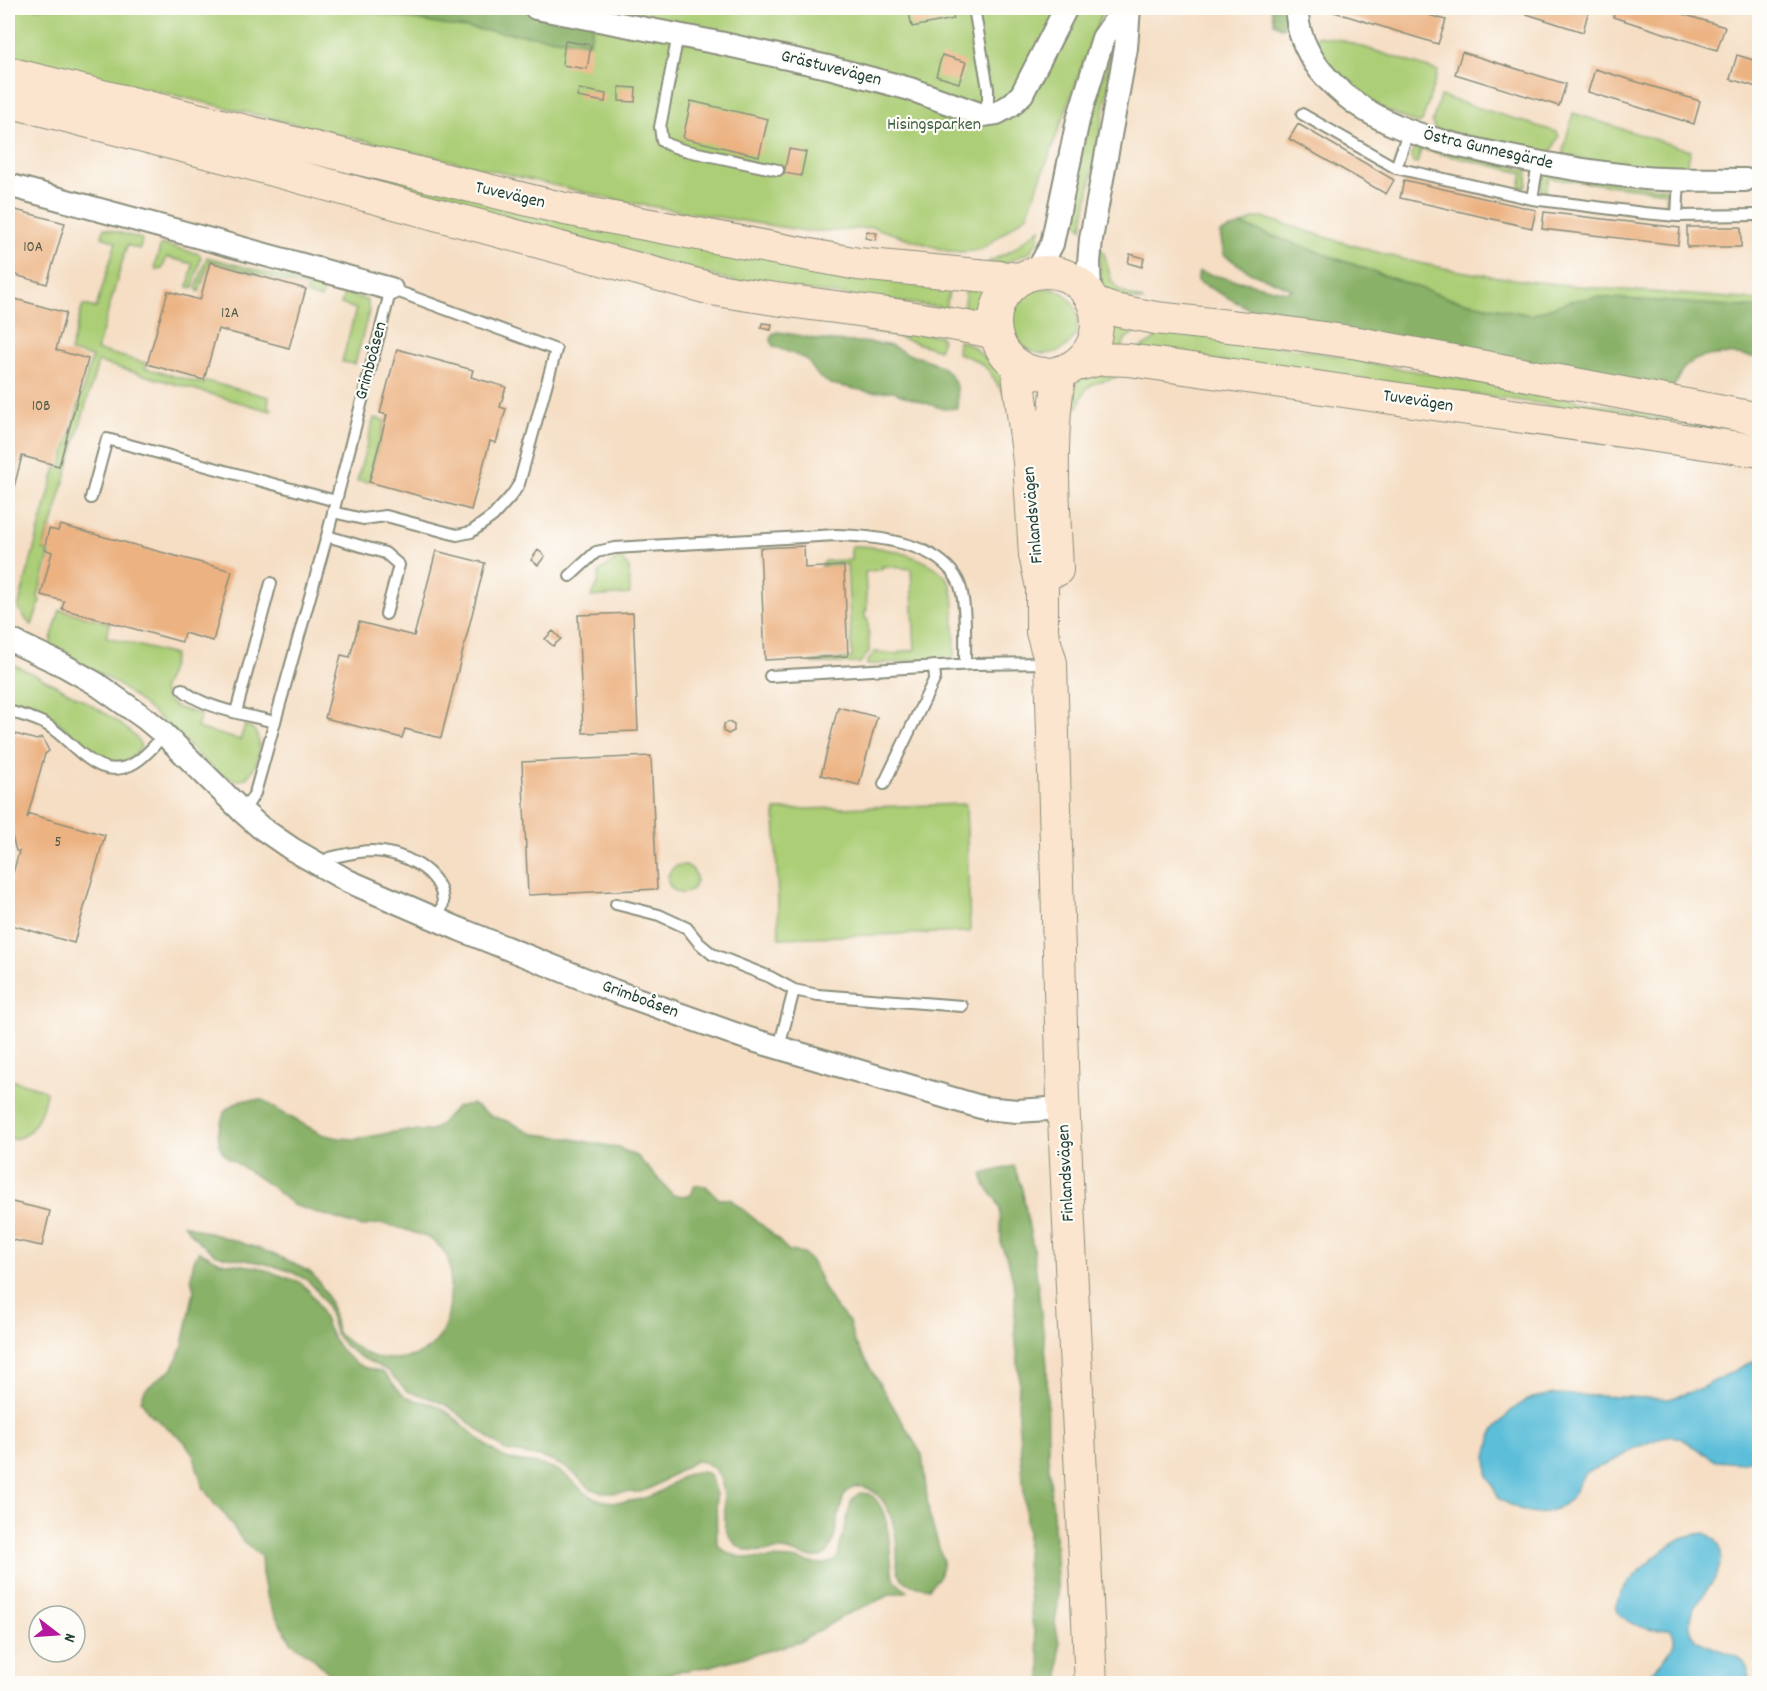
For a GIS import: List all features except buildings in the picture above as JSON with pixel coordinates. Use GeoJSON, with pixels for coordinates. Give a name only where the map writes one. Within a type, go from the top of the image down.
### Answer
{"type":"FeatureCollection","features":[{"type":"Feature","properties":{"kind":"main road","name":"Tuvevägen"},"geometry":{"type":"LineString","coordinates":[[8,73],[565,209],[858,264],[962,275],[1028,276],[1056,273],[1076,281],[1092,299],[1114,310],[1156,318],[1358,343],[1760,419]]}},
{"type":"Feature","properties":{"kind":"main road","name":"Tuvevägen"},"geometry":{"type":"LineString","coordinates":[[8,101],[233,159],[712,289],[996,333]]}},
{"type":"Feature","properties":{"kind":"main road"},"geometry":{"type":"LineString","coordinates":[[1017,365],[1001,348],[996,333],[995,317],[1008,289],[1028,276]]}},
{"type":"Feature","properties":{"kind":"main road"},"geometry":{"type":"LineString","coordinates":[[1068,369],[1084,358],[1094,341],[1098,322],[1092,299]]}},
{"type":"Feature","properties":{"kind":"main road","name":"Tuvevägen"},"geometry":{"type":"LineString","coordinates":[[1017,365],[1036,373],[1068,369],[1101,359],[1129,360],[1760,451]]}},
{"type":"Feature","properties":{"kind":"main road","name":"Finlandsvägen"},"geometry":{"type":"LineString","coordinates":[[1017,365],[1029,462],[1035,555],[1042,587],[1042,632],[1051,663],[1064,1108],[1091,1683]]}},
{"type":"Feature","properties":{"kind":"main road","name":"Finlandsvägen"},"geometry":{"type":"LineString","coordinates":[[1051,663],[1059,630],[1053,486],[1054,415],[1068,369]]}},
{"type":"Feature","properties":{"kind":"street","name":"Grästuvevägen"},"geometry":{"type":"LineString","coordinates":[[536,8],[678,34],[838,70],[910,89],[982,115]]}},
{"type":"Feature","properties":{"kind":"street"},"geometry":{"type":"LineString","coordinates":[[982,115],[997,113],[1011,105],[1022,94],[1066,8]]}},
{"type":"Feature","properties":{"kind":"street"},"geometry":{"type":"LineString","coordinates":[[1028,276],[1052,244],[1078,120],[1103,38],[1124,8]]}},
{"type":"Feature","properties":{"kind":"street"},"geometry":{"type":"LineString","coordinates":[[1092,299],[1089,263],[1091,239],[1126,48],[1129,8]]}},
{"type":"Feature","properties":{"kind":"street","name":"Östra Gunnesgärde"},"geometry":{"type":"LineString","coordinates":[[1297,8],[1299,33],[1305,46],[1329,81],[1363,108],[1408,132],[1538,163],[1645,178],[1745,180]]}},
{"type":"Feature","properties":{"kind":"street"},"geometry":{"type":"LineString","coordinates":[[8,184],[390,290]]}},
{"type":"Feature","properties":{"kind":"street","name":"Grimboåsen"},"geometry":{"type":"LineString","coordinates":[[8,639],[95,683],[164,734],[243,812],[276,838],[323,868],[357,885],[437,920],[614,991],[779,1047],[984,1108],[1010,1111],[1064,1108]]}},
{"type":"Feature","properties":{"kind":"lane"},"geometry":{"type":"LineString","coordinates":[[974,8],[988,89],[982,115]]}},
{"type":"Feature","properties":{"kind":"lane"},"geometry":{"type":"LineString","coordinates":[[678,34],[660,127],[662,141],[669,146],[683,150],[778,170]]}},
{"type":"Feature","properties":{"kind":"lane"},"geometry":{"type":"LineString","coordinates":[[1302,114],[1396,168],[1532,199],[1677,216],[1758,215]]}},
{"type":"Feature","properties":{"kind":"lane"},"geometry":{"type":"LineString","coordinates":[[1396,168],[1408,132]]}},
{"type":"Feature","properties":{"kind":"lane"},"geometry":{"type":"LineString","coordinates":[[1532,199],[1538,163]]}},
{"type":"Feature","properties":{"kind":"lane"},"geometry":{"type":"LineString","coordinates":[[1677,216],[1679,179]]}},
{"type":"Feature","properties":{"kind":"lane"},"geometry":{"type":"LineString","coordinates":[[91,498],[107,439],[334,506],[363,519],[386,516],[457,535],[471,532],[493,516],[519,484],[556,350],[390,290]]}},
{"type":"Feature","properties":{"kind":"lane","name":"Grimboåsen"},"geometry":{"type":"LineString","coordinates":[[243,812],[255,793],[275,722],[327,536],[390,290]]}},
{"type":"Feature","properties":{"kind":"lane"},"geometry":{"type":"LineString","coordinates":[[570,576],[596,552],[615,548],[836,535],[868,536],[917,549],[937,559],[950,570],[959,582],[963,599],[965,664]]}},
{"type":"Feature","properties":{"kind":"lane"},"geometry":{"type":"LineString","coordinates":[[327,536],[385,554],[399,566],[386,614]]}},
{"type":"Feature","properties":{"kind":"lane"},"geometry":{"type":"LineString","coordinates":[[236,712],[270,582]]}},
{"type":"Feature","properties":{"kind":"lane"},"geometry":{"type":"LineString","coordinates":[[770,676],[965,664],[1051,663]]}},
{"type":"Feature","properties":{"kind":"lane"},"geometry":{"type":"LineString","coordinates":[[884,784],[935,678],[934,666]]}},
{"type":"Feature","properties":{"kind":"lane"},"geometry":{"type":"LineString","coordinates":[[182,689],[196,699],[275,722]]}},
{"type":"Feature","properties":{"kind":"lane"},"geometry":{"type":"LineString","coordinates":[[8,711],[33,718],[47,725],[97,765],[111,770],[123,769],[132,765],[154,747],[164,734]]}},
{"type":"Feature","properties":{"kind":"lane"},"geometry":{"type":"LineString","coordinates":[[323,868],[329,858],[371,851],[412,860],[428,871],[442,896],[443,904],[437,920]]}},
{"type":"Feature","properties":{"kind":"lane"},"geometry":{"type":"LineString","coordinates":[[616,904],[659,915],[687,928],[712,954],[770,976],[794,990],[818,995],[962,1006]]}},
{"type":"Feature","properties":{"kind":"lane"},"geometry":{"type":"LineString","coordinates":[[779,1047],[794,990]]}},
{"type":"Feature","properties":{"kind":"green space","name":"Hisingsparken"},"geometry":{"type":"Polygon","coordinates":[[[8,8],[1104,8],[1027,215],[982,249],[965,252],[947,251],[872,227],[837,231],[806,231],[625,202],[8,56],[8,8]]]}},
{"type":"Feature","properties":{"kind":"green space"},"geometry":{"type":"Polygon","coordinates":[[[347,8],[596,8],[590,43],[449,26],[347,8]]]}},
{"type":"Feature","properties":{"kind":"green space"},"geometry":{"type":"Polygon","coordinates":[[[1271,8],[1288,8],[1287,21],[1283,28],[1274,23],[1271,8]]]}},
{"type":"Feature","properties":{"kind":"green space"},"geometry":{"type":"Polygon","coordinates":[[[1116,34],[1118,35],[1082,229],[1075,220],[1069,218],[1084,139],[1116,34]]]}},
{"type":"Feature","properties":{"kind":"green space"},"geometry":{"type":"Polygon","coordinates":[[[1317,36],[1341,40],[1438,71],[1422,122],[1418,124],[1378,107],[1333,74],[1314,40],[1317,36]]]}},
{"type":"Feature","properties":{"kind":"green space"},"geometry":{"type":"Polygon","coordinates":[[[1440,96],[1557,132],[1559,136],[1548,154],[1435,129],[1432,123],[1440,96]]]}},
{"type":"Feature","properties":{"kind":"green space"},"geometry":{"type":"Polygon","coordinates":[[[1573,113],[1691,151],[1687,163],[1681,171],[1628,167],[1564,156],[1563,151],[1573,113]]]}},
{"type":"Feature","properties":{"kind":"green space"},"geometry":{"type":"Polygon","coordinates":[[[1418,144],[1528,170],[1527,184],[1523,188],[1520,187],[1523,173],[1421,149],[1417,163],[1413,163],[1412,153],[1418,144]]]}},
{"type":"Feature","properties":{"kind":"green space"},"geometry":{"type":"Polygon","coordinates":[[[280,156],[951,280],[946,308],[737,282],[280,156]]]}},
{"type":"Feature","properties":{"kind":"green space"},"geometry":{"type":"Polygon","coordinates":[[[1546,173],[1670,189],[1671,201],[1665,207],[1666,192],[1549,178],[1545,194],[1541,190],[1541,185],[1546,173]]]}},
{"type":"Feature","properties":{"kind":"green space"},"geometry":{"type":"Polygon","coordinates":[[[1255,218],[1265,218],[1399,258],[1461,271],[1546,283],[1759,300],[1759,308],[1570,301],[1531,315],[1451,299],[1242,225],[1255,218]]]}},
{"type":"Feature","properties":{"kind":"green space"},"geometry":{"type":"Polygon","coordinates":[[[1241,225],[1451,299],[1531,315],[1570,301],[1597,297],[1759,308],[1759,358],[1721,354],[1702,357],[1684,368],[1672,391],[1284,319],[1253,311],[1197,281],[1199,272],[1287,292],[1292,289],[1250,272],[1224,255],[1220,233],[1241,225]]]}},
{"type":"Feature","properties":{"kind":"green space"},"geometry":{"type":"Polygon","coordinates":[[[104,228],[142,239],[140,249],[127,245],[97,350],[146,363],[145,368],[204,384],[206,381],[269,397],[268,407],[272,409],[270,411],[98,362],[43,550],[50,552],[38,596],[40,602],[32,625],[18,608],[56,467],[61,468],[92,357],[70,352],[83,305],[96,308],[116,242],[102,237],[104,228]]]}},
{"type":"Feature","properties":{"kind":"green space"},"geometry":{"type":"Polygon","coordinates":[[[1040,228],[1038,240],[1030,252],[1004,264],[988,262],[1011,251],[1040,228]]]}},
{"type":"Feature","properties":{"kind":"green space"},"geometry":{"type":"Polygon","coordinates":[[[161,244],[199,254],[201,257],[193,288],[188,287],[193,264],[167,257],[162,269],[156,270],[155,265],[161,244]]]}},
{"type":"Feature","properties":{"kind":"green space"},"geometry":{"type":"Polygon","coordinates":[[[1099,247],[1105,256],[1111,278],[1117,288],[1144,301],[1109,296],[1100,279],[1099,247]]]}},
{"type":"Feature","properties":{"kind":"green space"},"geometry":{"type":"Polygon","coordinates":[[[207,257],[323,288],[321,299],[306,294],[308,288],[210,261],[199,292],[196,289],[207,257]]]}},
{"type":"Feature","properties":{"kind":"green space"},"geometry":{"type":"Polygon","coordinates":[[[967,282],[983,291],[978,310],[963,310],[967,282]]]}},
{"type":"Feature","properties":{"kind":"green space"},"geometry":{"type":"Polygon","coordinates":[[[1045,288],[1058,291],[1068,298],[1075,308],[1078,321],[1075,334],[1068,344],[1058,351],[1045,354],[1032,351],[1022,344],[1015,334],[1012,321],[1015,308],[1022,298],[1032,291],[1045,288]]]}},
{"type":"Feature","properties":{"kind":"green space"},"geometry":{"type":"Polygon","coordinates":[[[344,293],[367,300],[369,311],[355,364],[342,362],[356,309],[341,304],[344,293]]]}},
{"type":"Feature","properties":{"kind":"green space"},"geometry":{"type":"Polygon","coordinates":[[[1160,325],[1492,384],[1708,425],[1708,427],[1342,376],[1313,369],[1311,373],[1136,350],[1155,339],[1160,325]]]}},
{"type":"Feature","properties":{"kind":"green space"},"geometry":{"type":"Polygon","coordinates":[[[1114,326],[1139,330],[1126,338],[1121,350],[1107,347],[1114,326]]]}},
{"type":"Feature","properties":{"kind":"green space"},"geometry":{"type":"Polygon","coordinates":[[[878,328],[941,336],[942,342],[939,350],[885,333],[865,331],[878,328]]]}},
{"type":"Feature","properties":{"kind":"green space"},"geometry":{"type":"Polygon","coordinates":[[[777,332],[822,340],[883,344],[929,361],[946,370],[951,376],[955,384],[957,408],[944,409],[895,391],[870,392],[831,384],[819,377],[806,359],[773,346],[772,334],[777,332]]]}},
{"type":"Feature","properties":{"kind":"green space"},"geometry":{"type":"Polygon","coordinates":[[[958,340],[972,346],[1004,376],[1011,404],[985,367],[970,357],[957,353],[958,340]]]}},
{"type":"Feature","properties":{"kind":"green space"},"geometry":{"type":"Polygon","coordinates":[[[1119,367],[1117,376],[1090,386],[1078,407],[1068,408],[1073,387],[1081,378],[1119,367]]]}},
{"type":"Feature","properties":{"kind":"green space"},"geometry":{"type":"Polygon","coordinates":[[[374,418],[385,420],[369,482],[357,481],[374,418]]]}},
{"type":"Feature","properties":{"kind":"green space"},"geometry":{"type":"Polygon","coordinates":[[[851,546],[905,554],[932,565],[942,573],[949,582],[953,598],[954,657],[867,665],[875,652],[899,654],[899,652],[915,650],[911,569],[882,566],[882,569],[865,572],[867,610],[865,618],[868,620],[869,652],[860,663],[811,662],[852,658],[847,564],[821,566],[825,561],[851,560],[851,546]]]}},
{"type":"Feature","properties":{"kind":"green space"},"geometry":{"type":"Polygon","coordinates":[[[620,557],[629,568],[630,594],[591,597],[598,583],[599,572],[620,557]]]}},
{"type":"Feature","properties":{"kind":"green space"},"geometry":{"type":"Polygon","coordinates":[[[60,610],[110,623],[106,637],[174,655],[163,687],[164,694],[171,704],[201,714],[197,728],[240,740],[245,725],[253,729],[259,744],[258,754],[256,763],[247,777],[238,780],[225,777],[128,692],[51,646],[60,610]]]}},
{"type":"Feature","properties":{"kind":"green space"},"geometry":{"type":"Polygon","coordinates":[[[8,662],[60,687],[103,712],[122,725],[135,737],[141,747],[130,759],[118,762],[106,759],[81,743],[48,715],[8,702],[8,662]]]}},
{"type":"Feature","properties":{"kind":"green space"},"geometry":{"type":"Polygon","coordinates":[[[966,804],[970,932],[779,938],[775,810],[966,804]]]}},
{"type":"Feature","properties":{"kind":"green space"},"geometry":{"type":"Polygon","coordinates":[[[682,865],[692,869],[696,879],[692,889],[682,893],[672,889],[668,879],[672,869],[682,865]]]}},
{"type":"Feature","properties":{"kind":"green space"},"geometry":{"type":"Polygon","coordinates":[[[8,1079],[42,1089],[46,1093],[39,1117],[30,1131],[8,1139],[10,1098],[8,1079]]]}},
{"type":"Feature","properties":{"kind":"green space"},"geometry":{"type":"Polygon","coordinates":[[[241,1100],[263,1100],[321,1134],[356,1139],[400,1131],[431,1131],[439,1126],[456,1107],[472,1104],[491,1116],[510,1122],[534,1134],[619,1148],[638,1157],[673,1195],[690,1196],[695,1185],[706,1186],[719,1199],[730,1199],[789,1251],[804,1253],[814,1266],[834,1305],[849,1322],[854,1341],[922,1455],[929,1514],[943,1561],[939,1577],[929,1588],[913,1585],[902,1579],[898,1573],[896,1540],[890,1514],[880,1498],[867,1488],[856,1487],[846,1492],[833,1542],[827,1553],[822,1556],[812,1557],[783,1550],[746,1550],[728,1535],[725,1527],[722,1485],[714,1469],[706,1463],[695,1461],[651,1488],[640,1492],[604,1493],[591,1489],[571,1471],[553,1461],[506,1451],[449,1407],[407,1391],[388,1371],[345,1346],[336,1335],[327,1306],[307,1280],[290,1271],[263,1263],[217,1255],[200,1243],[183,1224],[283,1258],[310,1273],[322,1287],[329,1302],[337,1333],[364,1353],[380,1358],[408,1358],[431,1347],[439,1338],[448,1315],[450,1302],[449,1263],[442,1249],[426,1237],[395,1227],[379,1224],[362,1227],[293,1205],[272,1187],[227,1157],[220,1148],[218,1133],[225,1110],[241,1100]]]}},
{"type":"Feature","properties":{"kind":"green space"},"geometry":{"type":"Polygon","coordinates":[[[1014,1166],[1022,1189],[1034,1253],[1047,1365],[1048,1455],[1055,1538],[1058,1604],[1055,1623],[1059,1642],[1060,1683],[1042,1683],[1040,1658],[1032,1622],[1026,1563],[1027,1531],[1018,1417],[1019,1375],[1015,1331],[1015,1290],[1009,1263],[1001,1245],[1000,1209],[996,1199],[986,1187],[982,1174],[1014,1166]]]}},
{"type":"Feature","properties":{"kind":"green space"},"geometry":{"type":"Polygon","coordinates":[[[199,1251],[220,1262],[257,1267],[299,1282],[314,1298],[338,1346],[354,1361],[363,1367],[385,1374],[407,1397],[441,1408],[502,1456],[555,1469],[595,1498],[616,1502],[639,1499],[660,1492],[687,1474],[702,1472],[709,1474],[716,1494],[717,1544],[732,1554],[752,1558],[791,1559],[814,1564],[831,1562],[837,1559],[851,1502],[861,1493],[870,1494],[883,1510],[893,1576],[896,1582],[909,1591],[892,1594],[845,1615],[800,1642],[639,1683],[339,1683],[312,1657],[292,1643],[273,1612],[266,1594],[261,1556],[244,1543],[226,1516],[215,1505],[203,1487],[193,1454],[184,1441],[148,1412],[141,1400],[145,1390],[172,1370],[183,1345],[194,1291],[191,1277],[194,1260],[199,1251]]]}},
{"type":"Feature","properties":{"kind":"water"},"geometry":{"type":"Polygon","coordinates":[[[1759,1358],[1759,1455],[1743,1463],[1716,1461],[1680,1438],[1670,1436],[1633,1449],[1607,1465],[1584,1474],[1570,1500],[1556,1509],[1539,1514],[1528,1513],[1500,1500],[1488,1476],[1487,1457],[1492,1434],[1510,1412],[1524,1401],[1554,1394],[1669,1399],[1697,1390],[1759,1358]]]}},
{"type":"Feature","properties":{"kind":"water"},"geometry":{"type":"Polygon","coordinates":[[[1705,1533],[1718,1542],[1721,1558],[1711,1585],[1692,1613],[1690,1620],[1692,1633],[1698,1641],[1741,1660],[1748,1669],[1750,1683],[1636,1683],[1664,1659],[1674,1643],[1674,1635],[1669,1629],[1647,1628],[1625,1619],[1618,1612],[1617,1603],[1621,1593],[1640,1570],[1664,1550],[1682,1538],[1705,1533]]]}}]}
